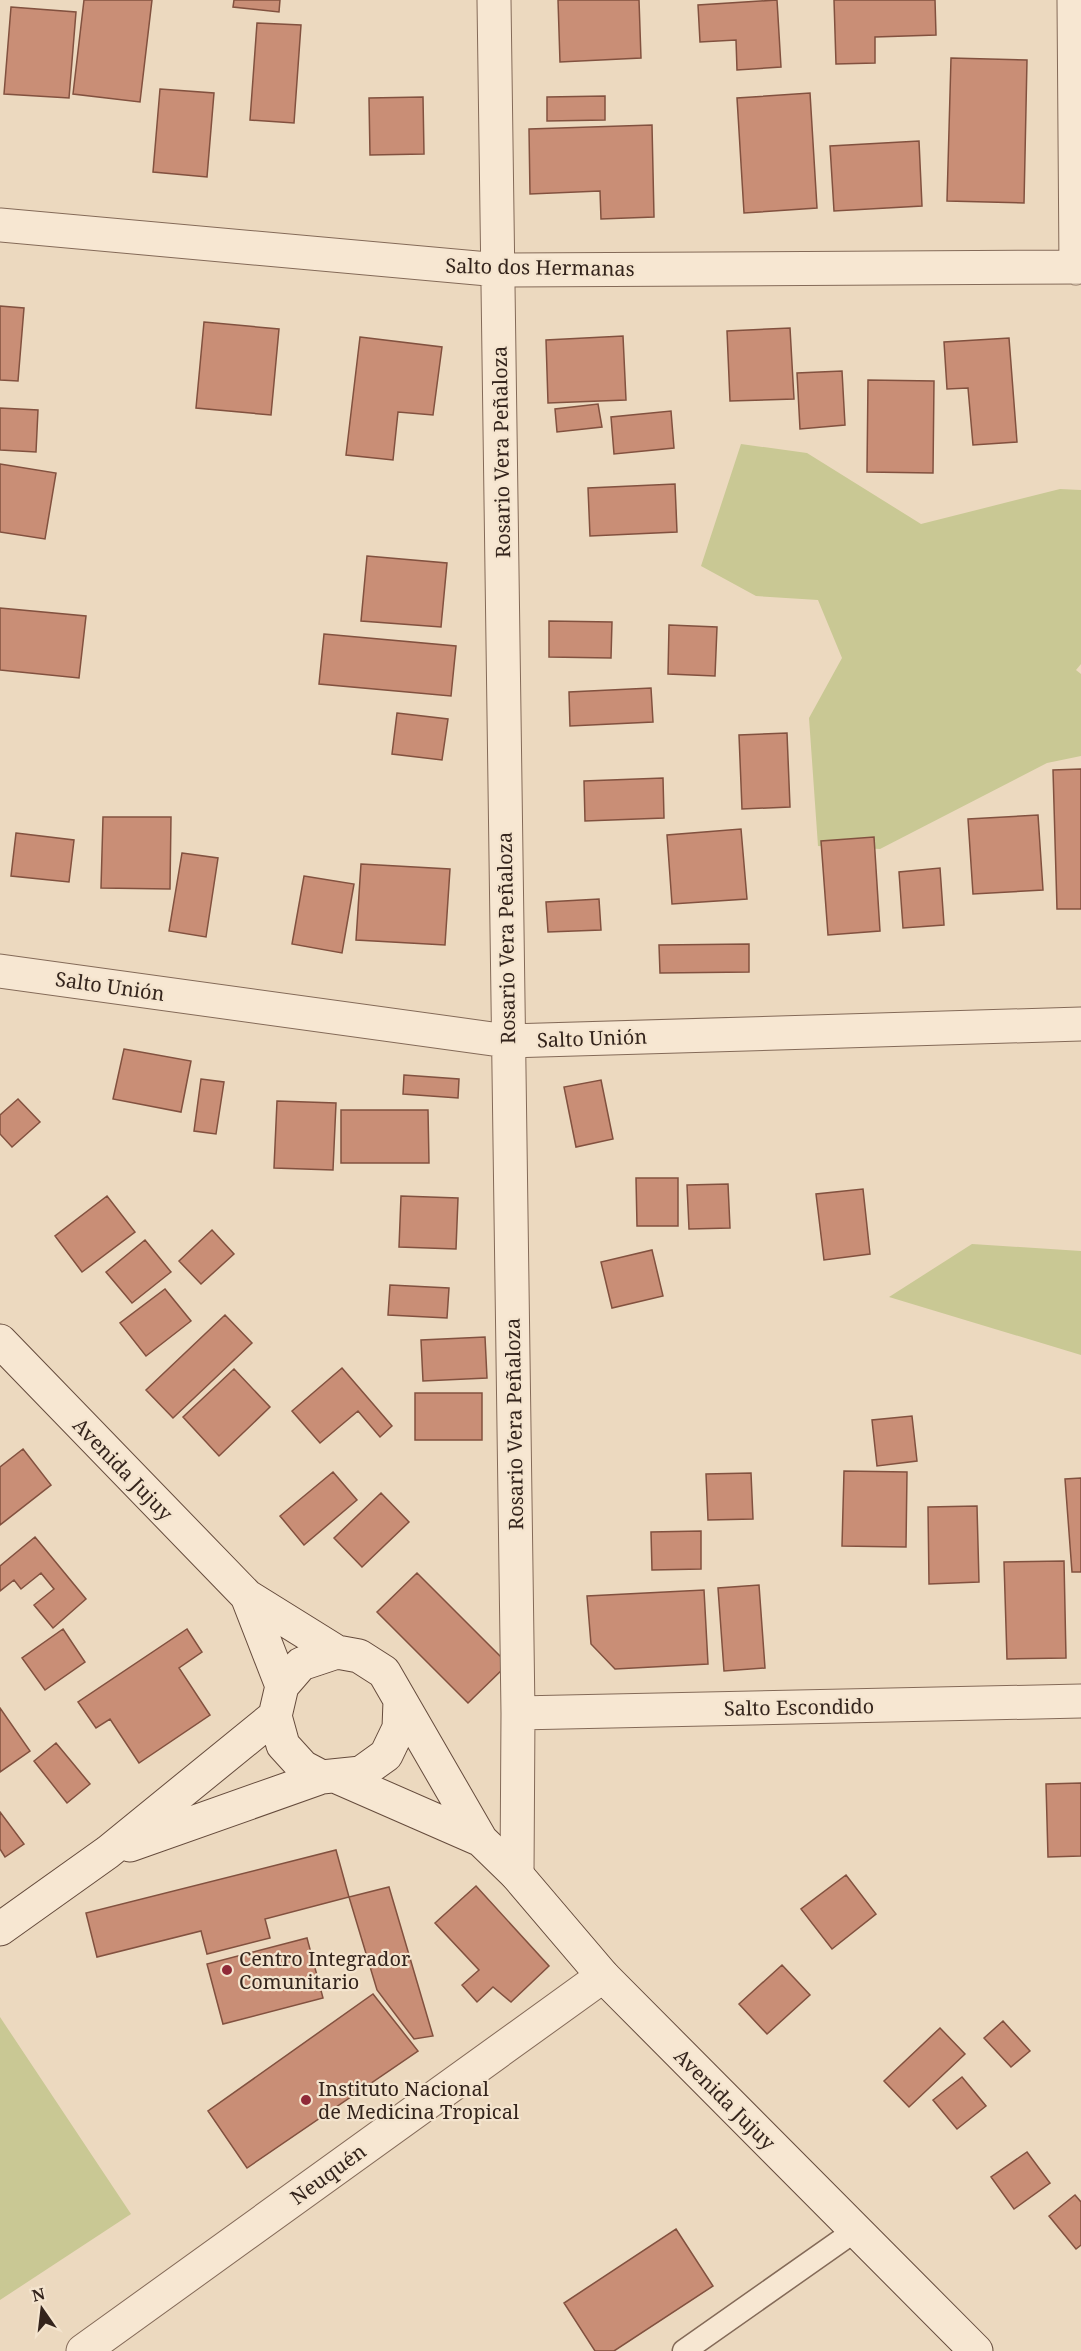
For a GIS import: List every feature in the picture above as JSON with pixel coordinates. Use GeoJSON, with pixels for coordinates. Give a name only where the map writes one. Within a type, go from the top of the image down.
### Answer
{"type":"FeatureCollection","features":[{"type":"Feature","properties":{"kind":"street","name":"Rosario Vera Peñaloza"},"geometry":{"type":"LineString","coordinates":[[494,0],[518,1713],[517,1875]]}},
{"type":"Feature","properties":{"kind":"street"},"geometry":{"type":"LineString","coordinates":[[1074,0],[1079,268]]}},
{"type":"Feature","properties":{"kind":"street","name":"Salto dos Hermanas"},"geometry":{"type":"LineString","coordinates":[[0,225],[499,270],[1079,268]]}},
{"type":"Feature","properties":{"kind":"street","name":"Salto Unión"},"geometry":{"type":"LineString","coordinates":[[0,971],[507,1041],[1081,1024]]}},
{"type":"Feature","properties":{"kind":"street","name":"Avenida Jujuy"},"geometry":{"type":"LineString","coordinates":[[0,1341],[247,1596],[337,1652]]}},
{"type":"Feature","properties":{"kind":"street","name":"Avenida Jujuy"},"geometry":{"type":"LineString","coordinates":[[247,1596],[278,1701]]}},
{"type":"Feature","properties":{"kind":"street"},"geometry":{"type":"LineString","coordinates":[[0,1929],[108,1852],[278,1701],[301,1664],[337,1652],[359,1656],[384,1672],[400,1701],[399,1728],[386,1755],[361,1773],[330,1777],[290,1787],[232,1810],[108,1852]]}},
{"type":"Feature","properties":{"kind":"street"},"geometry":{"type":"LineString","coordinates":[[278,1701],[283,1745],[303,1767],[330,1777]]}},
{"type":"Feature","properties":{"kind":"street","name":"Avenida Jujuy"},"geometry":{"type":"LineString","coordinates":[[400,1701],[481,1840],[517,1875],[603,1976],[976,2351]]}},
{"type":"Feature","properties":{"kind":"street","name":"Salto Escondido"},"geometry":{"type":"LineString","coordinates":[[518,1713],[1081,1701]]}},
{"type":"Feature","properties":{"kind":"street","name":"Avenida Jujuy"},"geometry":{"type":"LineString","coordinates":[[330,1777],[481,1840]]}},
{"type":"Feature","properties":{"kind":"street","name":"Neuquén"},"geometry":{"type":"LineString","coordinates":[[83,2351],[603,1976]]}},
{"type":"Feature","properties":{"kind":"lane"},"geometry":{"type":"LineString","coordinates":[[684,2351],[856,2230]]}},
{"type":"Feature","properties":{"kind":"shaded area"},"geometry":{"type":"Polygon","coordinates":[[[741,444],[807,453],[921,524],[1060,489],[1081,490],[1081,664],[1076,670],[1081,674],[1081,756],[1047,763],[880,849],[818,846],[809,718],[842,658],[818,600],[756,596],[701,566],[741,444]]]}},
{"type":"Feature","properties":{"kind":"shaded area"},"geometry":{"type":"Polygon","coordinates":[[[972,1244],[1081,1251],[1081,1355],[889,1297],[972,1244]]]}},
{"type":"Feature","properties":{"kind":"shaded area"},"geometry":{"type":"Polygon","coordinates":[[[0,2017],[131,2214],[0,2300],[0,2017]]]}},
{"type":"Feature","properties":{"kind":"building"},"geometry":{"type":"Polygon","coordinates":[[[84,0],[152,0],[140,102],[73,94],[84,0]]]}},
{"type":"Feature","properties":{"kind":"building"},"geometry":{"type":"Polygon","coordinates":[[[234,0],[280,0],[279,12],[233,7],[234,0]]]}},
{"type":"Feature","properties":{"kind":"building"},"geometry":{"type":"Polygon","coordinates":[[[558,0],[639,0],[641,58],[560,62],[558,0]]]}},
{"type":"Feature","properties":{"kind":"building"},"geometry":{"type":"Polygon","coordinates":[[[777,0],[781,67],[737,70],[736,40],[700,42],[698,5],[777,0]]]}},
{"type":"Feature","properties":{"kind":"building"},"geometry":{"type":"Polygon","coordinates":[[[834,0],[935,0],[936,35],[875,37],[875,63],[836,64],[834,0]]]}},
{"type":"Feature","properties":{"kind":"building"},"geometry":{"type":"Polygon","coordinates":[[[11,7],[76,12],[69,98],[4,94],[11,7]]]}},
{"type":"Feature","properties":{"kind":"building"},"geometry":{"type":"Polygon","coordinates":[[[257,23],[301,25],[294,123],[250,120],[257,23]]]}},
{"type":"Feature","properties":{"kind":"building"},"geometry":{"type":"Polygon","coordinates":[[[951,58],[1027,60],[1024,203],[947,201],[951,58]]]}},
{"type":"Feature","properties":{"kind":"building"},"geometry":{"type":"Polygon","coordinates":[[[160,89],[214,93],[207,177],[153,172],[160,89]]]}},
{"type":"Feature","properties":{"kind":"building"},"geometry":{"type":"Polygon","coordinates":[[[810,93],[817,208],[744,213],[737,98],[810,93]]]}},
{"type":"Feature","properties":{"kind":"building"},"geometry":{"type":"Polygon","coordinates":[[[605,96],[605,120],[547,121],[547,97],[605,96]]]}},
{"type":"Feature","properties":{"kind":"building"},"geometry":{"type":"Polygon","coordinates":[[[423,97],[424,154],[370,155],[369,98],[423,97]]]}},
{"type":"Feature","properties":{"kind":"building"},"geometry":{"type":"Polygon","coordinates":[[[652,125],[654,217],[601,219],[600,191],[530,194],[529,129],[652,125]]]}},
{"type":"Feature","properties":{"kind":"building"},"geometry":{"type":"Polygon","coordinates":[[[919,141],[922,206],[834,211],[830,146],[919,141]]]}},
{"type":"Feature","properties":{"kind":"building"},"geometry":{"type":"Polygon","coordinates":[[[0,306],[24,308],[18,381],[0,380],[0,306]]]}},
{"type":"Feature","properties":{"kind":"building"},"geometry":{"type":"Polygon","coordinates":[[[204,322],[279,329],[271,415],[196,408],[204,322]]]}},
{"type":"Feature","properties":{"kind":"building"},"geometry":{"type":"Polygon","coordinates":[[[790,328],[794,399],[730,401],[727,331],[790,328]]]}},
{"type":"Feature","properties":{"kind":"building"},"geometry":{"type":"Polygon","coordinates":[[[623,336],[626,400],[548,403],[546,340],[623,336]]]}},
{"type":"Feature","properties":{"kind":"building"},"geometry":{"type":"Polygon","coordinates":[[[360,337],[442,347],[433,415],[398,412],[393,460],[346,455],[360,337]]]}},
{"type":"Feature","properties":{"kind":"building"},"geometry":{"type":"Polygon","coordinates":[[[1009,338],[1017,442],[973,445],[968,388],[947,389],[944,342],[1009,338]]]}},
{"type":"Feature","properties":{"kind":"building"},"geometry":{"type":"Polygon","coordinates":[[[842,371],[845,425],[800,429],[797,373],[842,371]]]}},
{"type":"Feature","properties":{"kind":"building"},"geometry":{"type":"Polygon","coordinates":[[[868,380],[934,381],[933,473],[867,472],[868,380]]]}},
{"type":"Feature","properties":{"kind":"building"},"geometry":{"type":"Polygon","coordinates":[[[598,404],[602,427],[557,432],[555,409],[598,404]]]}},
{"type":"Feature","properties":{"kind":"building"},"geometry":{"type":"Polygon","coordinates":[[[0,408],[38,410],[36,452],[0,450],[0,408]]]}},
{"type":"Feature","properties":{"kind":"building"},"geometry":{"type":"Polygon","coordinates":[[[671,411],[674,448],[614,454],[611,417],[671,411]]]}},
{"type":"Feature","properties":{"kind":"building"},"geometry":{"type":"Polygon","coordinates":[[[0,464],[56,473],[45,539],[0,532],[0,464]]]}},
{"type":"Feature","properties":{"kind":"building"},"geometry":{"type":"Polygon","coordinates":[[[675,484],[677,532],[590,536],[588,488],[675,484]]]}},
{"type":"Feature","properties":{"kind":"building"},"geometry":{"type":"Polygon","coordinates":[[[367,556],[447,563],[441,627],[361,621],[367,556]]]}},
{"type":"Feature","properties":{"kind":"building"},"geometry":{"type":"Polygon","coordinates":[[[0,608],[86,616],[79,678],[0,670],[0,608]]]}},
{"type":"Feature","properties":{"kind":"building"},"geometry":{"type":"Polygon","coordinates":[[[549,621],[612,622],[611,658],[549,657],[549,621]]]}},
{"type":"Feature","properties":{"kind":"building"},"geometry":{"type":"Polygon","coordinates":[[[669,625],[717,627],[715,676],[668,674],[669,625]]]}},
{"type":"Feature","properties":{"kind":"building"},"geometry":{"type":"Polygon","coordinates":[[[324,634],[456,646],[451,696],[319,684],[324,634]]]}},
{"type":"Feature","properties":{"kind":"building"},"geometry":{"type":"Polygon","coordinates":[[[651,688],[653,722],[570,726],[569,692],[651,688]]]}},
{"type":"Feature","properties":{"kind":"building"},"geometry":{"type":"Polygon","coordinates":[[[397,713],[448,719],[442,760],[392,754],[397,713]]]}},
{"type":"Feature","properties":{"kind":"building"},"geometry":{"type":"Polygon","coordinates":[[[787,733],[790,807],[742,809],[739,735],[787,733]]]}},
{"type":"Feature","properties":{"kind":"building"},"geometry":{"type":"Polygon","coordinates":[[[1081,769],[1081,909],[1057,909],[1053,770],[1081,769]]]}},
{"type":"Feature","properties":{"kind":"building"},"geometry":{"type":"Polygon","coordinates":[[[663,778],[664,818],[585,821],[584,781],[663,778]]]}},
{"type":"Feature","properties":{"kind":"building"},"geometry":{"type":"Polygon","coordinates":[[[1038,815],[1043,890],[973,894],[968,819],[1038,815]]]}},
{"type":"Feature","properties":{"kind":"building"},"geometry":{"type":"Polygon","coordinates":[[[103,817],[171,817],[170,889],[101,888],[103,817]]]}},
{"type":"Feature","properties":{"kind":"building"},"geometry":{"type":"Polygon","coordinates":[[[741,829],[747,899],[672,904],[667,835],[741,829]]]}},
{"type":"Feature","properties":{"kind":"building"},"geometry":{"type":"Polygon","coordinates":[[[16,833],[74,840],[69,882],[11,876],[16,833]]]}},
{"type":"Feature","properties":{"kind":"building"},"geometry":{"type":"Polygon","coordinates":[[[874,837],[880,931],[828,935],[821,841],[874,837]]]}},
{"type":"Feature","properties":{"kind":"building"},"geometry":{"type":"Polygon","coordinates":[[[182,853],[218,858],[206,937],[169,931],[182,853]]]}},
{"type":"Feature","properties":{"kind":"building"},"geometry":{"type":"Polygon","coordinates":[[[361,864],[450,869],[445,945],[356,940],[361,864]]]}},
{"type":"Feature","properties":{"kind":"building"},"geometry":{"type":"Polygon","coordinates":[[[940,868],[944,925],[903,928],[899,872],[940,868]]]}},
{"type":"Feature","properties":{"kind":"building"},"geometry":{"type":"Polygon","coordinates":[[[304,876],[354,884],[342,953],[292,944],[304,876]]]}},
{"type":"Feature","properties":{"kind":"building"},"geometry":{"type":"Polygon","coordinates":[[[599,899],[601,930],[548,932],[546,902],[599,899]]]}},
{"type":"Feature","properties":{"kind":"building"},"geometry":{"type":"Polygon","coordinates":[[[749,944],[749,972],[660,973],[659,945],[749,944]]]}},
{"type":"Feature","properties":{"kind":"building"},"geometry":{"type":"Polygon","coordinates":[[[124,1049],[191,1061],[181,1112],[113,1099],[124,1049]]]}},
{"type":"Feature","properties":{"kind":"building"},"geometry":{"type":"Polygon","coordinates":[[[404,1075],[459,1079],[458,1098],[403,1094],[404,1075]]]}},
{"type":"Feature","properties":{"kind":"building"},"geometry":{"type":"Polygon","coordinates":[[[201,1079],[224,1082],[216,1134],[194,1131],[201,1079]]]}},
{"type":"Feature","properties":{"kind":"building"},"geometry":{"type":"Polygon","coordinates":[[[601,1080],[613,1139],[576,1147],[564,1087],[601,1080]]]}},
{"type":"Feature","properties":{"kind":"building"},"geometry":{"type":"Polygon","coordinates":[[[18,1099],[40,1122],[12,1147],[0,1134],[0,1115],[18,1099]]]}},
{"type":"Feature","properties":{"kind":"building"},"geometry":{"type":"Polygon","coordinates":[[[277,1101],[336,1103],[333,1170],[274,1168],[277,1101]]]}},
{"type":"Feature","properties":{"kind":"building"},"geometry":{"type":"Polygon","coordinates":[[[341,1110],[428,1110],[429,1163],[341,1163],[341,1110]]]}},
{"type":"Feature","properties":{"kind":"building"},"geometry":{"type":"Polygon","coordinates":[[[636,1178],[678,1178],[678,1226],[637,1226],[636,1178]]]}},
{"type":"Feature","properties":{"kind":"building"},"geometry":{"type":"Polygon","coordinates":[[[728,1184],[730,1228],[689,1229],[687,1185],[728,1184]]]}},
{"type":"Feature","properties":{"kind":"building"},"geometry":{"type":"Polygon","coordinates":[[[863,1189],[870,1254],[824,1260],[816,1194],[863,1189]]]}},
{"type":"Feature","properties":{"kind":"building"},"geometry":{"type":"Polygon","coordinates":[[[107,1196],[135,1232],[82,1272],[55,1236],[107,1196]]]}},
{"type":"Feature","properties":{"kind":"building"},"geometry":{"type":"Polygon","coordinates":[[[401,1196],[458,1198],[456,1249],[399,1247],[401,1196]]]}},
{"type":"Feature","properties":{"kind":"building"},"geometry":{"type":"Polygon","coordinates":[[[212,1230],[234,1254],[201,1284],[179,1261],[212,1230]]]}},
{"type":"Feature","properties":{"kind":"building"},"geometry":{"type":"Polygon","coordinates":[[[145,1240],[171,1272],[132,1303],[106,1272],[145,1240]]]}},
{"type":"Feature","properties":{"kind":"building"},"geometry":{"type":"Polygon","coordinates":[[[652,1250],[663,1296],[612,1308],[601,1262],[652,1250]]]}},
{"type":"Feature","properties":{"kind":"building"},"geometry":{"type":"Polygon","coordinates":[[[390,1285],[449,1288],[447,1318],[388,1315],[390,1285]]]}},
{"type":"Feature","properties":{"kind":"building"},"geometry":{"type":"Polygon","coordinates":[[[165,1289],[191,1321],[146,1356],[120,1323],[165,1289]]]}},
{"type":"Feature","properties":{"kind":"building"},"geometry":{"type":"Polygon","coordinates":[[[225,1315],[252,1343],[173,1418],[146,1390],[225,1315]]]}},
{"type":"Feature","properties":{"kind":"building"},"geometry":{"type":"Polygon","coordinates":[[[485,1337],[487,1378],[423,1381],[421,1340],[485,1337]]]}},
{"type":"Feature","properties":{"kind":"building"},"geometry":{"type":"Polygon","coordinates":[[[342,1368],[392,1426],[380,1437],[358,1411],[320,1443],[292,1411],[342,1368]]]}},
{"type":"Feature","properties":{"kind":"building"},"geometry":{"type":"Polygon","coordinates":[[[234,1369],[270,1407],[219,1456],[183,1417],[234,1369]]]}},
{"type":"Feature","properties":{"kind":"building"},"geometry":{"type":"Polygon","coordinates":[[[415,1393],[482,1393],[482,1440],[415,1440],[415,1393]]]}},
{"type":"Feature","properties":{"kind":"building"},"geometry":{"type":"Polygon","coordinates":[[[912,1416],[917,1461],[877,1466],[872,1420],[912,1416]]]}},
{"type":"Feature","properties":{"kind":"building"},"geometry":{"type":"Polygon","coordinates":[[[23,1449],[51,1485],[0,1525],[0,1467],[23,1449]]]}},
{"type":"Feature","properties":{"kind":"building"},"geometry":{"type":"Polygon","coordinates":[[[844,1471],[907,1472],[906,1547],[842,1546],[844,1471]]]}},
{"type":"Feature","properties":{"kind":"building"},"geometry":{"type":"Polygon","coordinates":[[[333,1472],[357,1500],[304,1545],[280,1516],[333,1472]]]}},
{"type":"Feature","properties":{"kind":"building"},"geometry":{"type":"Polygon","coordinates":[[[751,1473],[753,1519],[708,1520],[706,1474],[751,1473]]]}},
{"type":"Feature","properties":{"kind":"building"},"geometry":{"type":"Polygon","coordinates":[[[1081,1478],[1081,1572],[1072,1572],[1065,1479],[1081,1478]]]}},
{"type":"Feature","properties":{"kind":"building"},"geometry":{"type":"Polygon","coordinates":[[[381,1493],[409,1522],[362,1567],[334,1538],[381,1493]]]}},
{"type":"Feature","properties":{"kind":"building"},"geometry":{"type":"Polygon","coordinates":[[[977,1506],[979,1582],[929,1584],[928,1507],[977,1506]]]}},
{"type":"Feature","properties":{"kind":"building"},"geometry":{"type":"Polygon","coordinates":[[[701,1531],[701,1569],[652,1570],[651,1532],[701,1531]]]}},
{"type":"Feature","properties":{"kind":"building"},"geometry":{"type":"Polygon","coordinates":[[[35,1537],[86,1599],[53,1628],[34,1605],[54,1589],[41,1573],[21,1589],[14,1580],[0,1591],[0,1566],[35,1537]]]}},
{"type":"Feature","properties":{"kind":"building"},"geometry":{"type":"Polygon","coordinates":[[[1064,1561],[1066,1658],[1007,1659],[1004,1562],[1064,1561]]]}},
{"type":"Feature","properties":{"kind":"building"},"geometry":{"type":"Polygon","coordinates":[[[417,1573],[508,1664],[468,1703],[377,1612],[417,1573]]]}},
{"type":"Feature","properties":{"kind":"building"},"geometry":{"type":"Polygon","coordinates":[[[759,1585],[765,1668],[724,1671],[718,1588],[759,1585]]]}},
{"type":"Feature","properties":{"kind":"building"},"geometry":{"type":"Polygon","coordinates":[[[704,1590],[708,1664],[615,1669],[591,1644],[587,1596],[704,1590]]]}},
{"type":"Feature","properties":{"kind":"building"},"geometry":{"type":"Polygon","coordinates":[[[63,1629],[85,1662],[45,1690],[22,1658],[63,1629]]]}},
{"type":"Feature","properties":{"kind":"building"},"geometry":{"type":"Polygon","coordinates":[[[187,1629],[202,1652],[179,1668],[210,1715],[139,1763],[110,1719],[96,1728],[78,1702],[187,1629]]]}},
{"type":"Feature","properties":{"kind":"building"},"geometry":{"type":"Polygon","coordinates":[[[0,1708],[30,1751],[0,1772],[0,1708]]]}},
{"type":"Feature","properties":{"kind":"building"},"geometry":{"type":"Polygon","coordinates":[[[56,1743],[90,1784],[67,1803],[34,1761],[56,1743]]]}},
{"type":"Feature","properties":{"kind":"building"},"geometry":{"type":"Polygon","coordinates":[[[1081,1783],[1081,1856],[1048,1857],[1046,1784],[1081,1783]]]}},
{"type":"Feature","properties":{"kind":"building"},"geometry":{"type":"Polygon","coordinates":[[[0,1812],[24,1844],[5,1857],[0,1849],[0,1812]]]}},
{"type":"Feature","properties":{"kind":"building"},"geometry":{"type":"Polygon","coordinates":[[[336,1850],[349,1897],[265,1919],[270,1938],[207,1954],[201,1931],[97,1957],[86,1913],[336,1850]]]}},
{"type":"Feature","properties":{"kind":"building"},"geometry":{"type":"Polygon","coordinates":[[[846,1875],[876,1914],[832,1949],[801,1909],[846,1875]]]}},
{"type":"Feature","properties":{"kind":"building"},"geometry":{"type":"Polygon","coordinates":[[[476,1886],[549,1966],[511,2002],[493,1987],[477,2002],[462,1985],[479,1970],[435,1923],[476,1886]]]}},
{"type":"Feature","properties":{"kind":"building"},"geometry":{"type":"Polygon","coordinates":[[[389,1887],[433,2036],[414,2039],[377,1990],[349,1897],[389,1887]]]}},
{"type":"Feature","properties":{"kind":"building"},"geometry":{"type":"Polygon","coordinates":[[[307,1938],[323,1998],[223,2024],[207,1964],[307,1938]]]}},
{"type":"Feature","properties":{"kind":"building"},"geometry":{"type":"Polygon","coordinates":[[[782,1965],[810,1995],[767,2034],[739,2004],[782,1965]]]}},
{"type":"Feature","properties":{"kind":"building"},"geometry":{"type":"Polygon","coordinates":[[[373,1994],[418,2051],[247,2168],[208,2111],[373,1994]]]}},
{"type":"Feature","properties":{"kind":"building"},"geometry":{"type":"Polygon","coordinates":[[[1003,2021],[1030,2051],[1011,2067],[984,2038],[1003,2021]]]}},
{"type":"Feature","properties":{"kind":"building"},"geometry":{"type":"Polygon","coordinates":[[[940,2028],[965,2054],[909,2107],[884,2081],[940,2028]]]}},
{"type":"Feature","properties":{"kind":"building"},"geometry":{"type":"Polygon","coordinates":[[[962,2077],[986,2106],[957,2129],[933,2100],[962,2077]]]}},
{"type":"Feature","properties":{"kind":"building"},"geometry":{"type":"Polygon","coordinates":[[[1027,2152],[1050,2183],[1014,2209],[991,2177],[1027,2152]]]}},
{"type":"Feature","properties":{"kind":"building"},"geometry":{"type":"Polygon","coordinates":[[[1075,2195],[1081,2202],[1081,2245],[1076,2249],[1049,2216],[1075,2195]]]}},
{"type":"Feature","properties":{"kind":"building"},"geometry":{"type":"Polygon","coordinates":[[[676,2229],[713,2286],[614,2351],[595,2351],[564,2303],[676,2229]]]}},
{"type":"Feature","properties":{"kind":"place","name":"Centro Integrador Comunitario"},"geometry":{"type":"Point","coordinates":[227,1970]}},
{"type":"Feature","properties":{"kind":"place","name":"Instituto Nacional de Medicina Tropical"},"geometry":{"type":"Point","coordinates":[306,2100]}}]}
